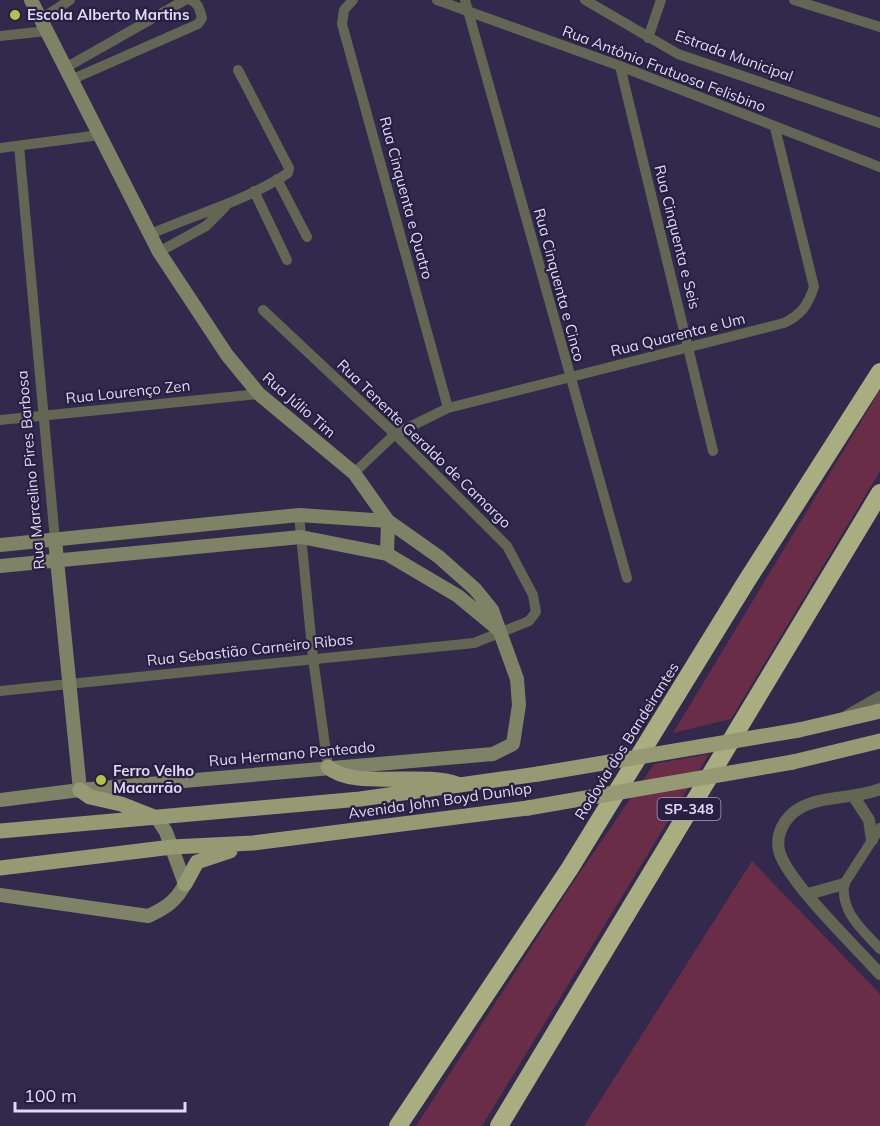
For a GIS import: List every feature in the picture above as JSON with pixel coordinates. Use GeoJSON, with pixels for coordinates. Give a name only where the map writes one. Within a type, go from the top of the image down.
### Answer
{"type":"FeatureCollection","features":[{"type":"Feature","properties":{"kind":"highway","name":"Rodovia dos Bandeirantes"},"geometry":{"type":"LineString","coordinates":[[398,1126],[570,868],[746,582],[880,372]]}},
{"type":"Feature","properties":{"kind":"highway","name":"SP-348"},"geometry":{"type":"LineString","coordinates":[[499,1126],[880,493]]}},
{"type":"Feature","properties":{"kind":"main road","name":"Rua Júlio Tim"},"geometry":{"type":"LineString","coordinates":[[34,1],[159,252],[227,356],[259,394],[354,473],[388,521],[439,557],[475,589],[492,610],[517,679],[519,705],[513,744]]}},
{"type":"Feature","properties":{"kind":"main road"},"geometry":{"type":"LineString","coordinates":[[0,545],[299,515],[388,521],[387,554]]}},
{"type":"Feature","properties":{"kind":"main road"},"geometry":{"type":"LineString","coordinates":[[0,566],[301,537],[387,554],[458,596],[501,631]]}},
{"type":"Feature","properties":{"kind":"main road","name":"Rua Marcelino Pires Barbosa"},"geometry":{"type":"LineString","coordinates":[[56,540],[56,561],[80,790]]}},
{"type":"Feature","properties":{"kind":"main road","name":"Avenida John Boyd Dunlop"},"geometry":{"type":"LineString","coordinates":[[0,831],[360,799],[462,786],[799,730],[880,711]]}},
{"type":"Feature","properties":{"kind":"main road","name":"Avenida John Boyd Dunlop"},"geometry":{"type":"LineString","coordinates":[[0,868],[172,847],[253,843],[528,808],[793,762],[880,741]]}},
{"type":"Feature","properties":{"kind":"main road","name":"Rua Hermano Penteado"},"geometry":{"type":"LineString","coordinates":[[0,800],[80,790],[493,754],[513,744]]}},
{"type":"Feature","properties":{"kind":"main road"},"geometry":{"type":"LineString","coordinates":[[328,767],[340,775],[359,778],[436,778],[462,786]]}},
{"type":"Feature","properties":{"kind":"main road"},"geometry":{"type":"LineString","coordinates":[[80,790],[90,797],[122,804],[157,818],[172,847],[185,884]]}},
{"type":"Feature","properties":{"kind":"main road"},"geometry":{"type":"LineString","coordinates":[[0,895],[148,916],[169,906],[185,884],[192,868],[206,858],[253,843]]}},
{"type":"Feature","properties":{"kind":"street"},"geometry":{"type":"LineString","coordinates":[[0,36],[44,25],[70,0]]}},
{"type":"Feature","properties":{"kind":"street"},"geometry":{"type":"LineString","coordinates":[[70,73],[185,0]]}},
{"type":"Feature","properties":{"kind":"street"},"geometry":{"type":"LineString","coordinates":[[70,73],[198,24],[202,18],[200,10],[195,2],[190,0]]}},
{"type":"Feature","properties":{"kind":"street","name":"Rua Cinquenta e Quatro"},"geometry":{"type":"LineString","coordinates":[[353,0],[344,10],[342,24],[447,408]]}},
{"type":"Feature","properties":{"kind":"street","name":"Rua Antônio Frutuosa Felisbino"},"geometry":{"type":"LineString","coordinates":[[437,0],[620,66],[880,167]]}},
{"type":"Feature","properties":{"kind":"street","name":"Rua Cinquenta e Cinco"},"geometry":{"type":"LineString","coordinates":[[465,0],[569,378],[627,578]]}},
{"type":"Feature","properties":{"kind":"street","name":"Estrada Municipal"},"geometry":{"type":"LineString","coordinates":[[585,0],[648,38],[706,65],[880,123]]}},
{"type":"Feature","properties":{"kind":"street"},"geometry":{"type":"LineString","coordinates":[[648,38],[661,0]]}},
{"type":"Feature","properties":{"kind":"street"},"geometry":{"type":"LineString","coordinates":[[794,0],[880,27]]}},
{"type":"Feature","properties":{"kind":"street","name":"Rua Cinquenta e Seis"},"geometry":{"type":"LineString","coordinates":[[620,66],[713,451]]}},
{"type":"Feature","properties":{"kind":"street"},"geometry":{"type":"LineString","coordinates":[[151,234],[198,213],[226,206],[288,173],[289,168],[238,70]]}},
{"type":"Feature","properties":{"kind":"street","name":"Rua Quarenta e Um"},"geometry":{"type":"LineString","coordinates":[[354,473],[395,434],[447,408],[784,323],[799,316],[810,300],[814,287],[775,128]]}},
{"type":"Feature","properties":{"kind":"street"},"geometry":{"type":"LineString","coordinates":[[0,148],[100,135]]}},
{"type":"Feature","properties":{"kind":"street","name":"Rua Marcelino Pires Barbosa"},"geometry":{"type":"LineString","coordinates":[[19,146],[56,540]]}},
{"type":"Feature","properties":{"kind":"street"},"geometry":{"type":"LineString","coordinates":[[277,179],[307,237]]}},
{"type":"Feature","properties":{"kind":"street"},"geometry":{"type":"LineString","coordinates":[[254,191],[287,261]]}},
{"type":"Feature","properties":{"kind":"street"},"geometry":{"type":"LineString","coordinates":[[159,252],[206,226],[226,206]]}},
{"type":"Feature","properties":{"kind":"street","name":"Rua Tenente Geraldo de Camargo"},"geometry":{"type":"LineString","coordinates":[[263,310],[395,434],[507,546],[533,595],[536,612],[529,621],[501,631]]}},
{"type":"Feature","properties":{"kind":"street","name":"Rua Lourenço Zen"},"geometry":{"type":"LineString","coordinates":[[0,420],[259,394]]}},
{"type":"Feature","properties":{"kind":"street"},"geometry":{"type":"LineString","coordinates":[[299,515],[313,658],[328,767]]}},
{"type":"Feature","properties":{"kind":"street","name":"Rua Sebastião Carneiro Ribas"},"geometry":{"type":"LineString","coordinates":[[0,691],[474,643],[501,631]]}},
{"type":"Feature","properties":{"kind":"street"},"geometry":{"type":"LineString","coordinates":[[835,722],[880,697]]}},
{"type":"Feature","properties":{"kind":"street"},"geometry":{"type":"LineString","coordinates":[[880,789],[854,797],[807,804],[789,816],[780,830],[779,853],[808,894],[880,974]]}},
{"type":"Feature","properties":{"kind":"street"},"geometry":{"type":"LineString","coordinates":[[854,797],[869,820],[872,840]]}},
{"type":"Feature","properties":{"kind":"street"},"geometry":{"type":"LineString","coordinates":[[880,828],[844,884],[845,906],[849,915],[880,949]]}},
{"type":"Feature","properties":{"kind":"street"},"geometry":{"type":"LineString","coordinates":[[808,894],[844,884]]}},
{"type":"Feature","properties":{"kind":"shaded area"},"geometry":{"type":"Polygon","coordinates":[[[880,390],[880,471],[731,719],[673,733],[880,390]]]}},
{"type":"Feature","properties":{"kind":"shaded area"},"geometry":{"type":"Polygon","coordinates":[[[709,754],[482,1126],[416,1126],[572,884],[654,764],[709,754]]]}},
{"type":"Feature","properties":{"kind":"shaded area"},"geometry":{"type":"Polygon","coordinates":[[[752,861],[880,994],[880,1126],[584,1126],[752,861]]]}},
{"type":"Feature","properties":{"kind":"place","name":"Escola Alberto Martins"},"geometry":{"type":"Point","coordinates":[15,15]}},
{"type":"Feature","properties":{"kind":"place","name":"Ferro Velho Macarrão"},"geometry":{"type":"Point","coordinates":[101,780]}}]}
